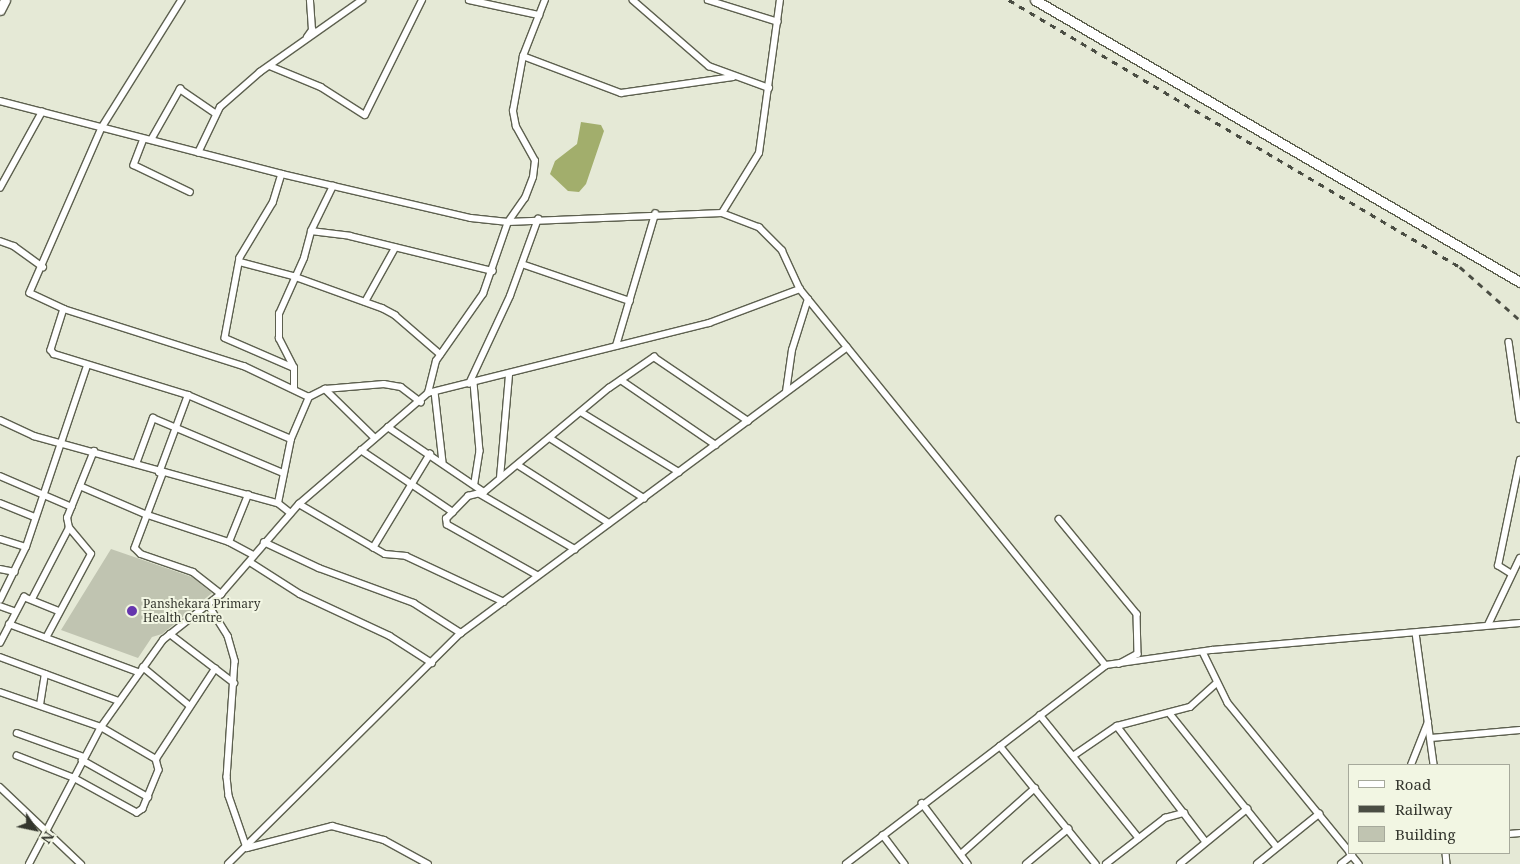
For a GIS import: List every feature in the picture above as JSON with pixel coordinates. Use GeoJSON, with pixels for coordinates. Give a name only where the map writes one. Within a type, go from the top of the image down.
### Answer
{"type":"FeatureCollection","features":[{"type":"Feature","properties":{"kind":"street"},"geometry":{"type":"LineString","coordinates":[[0,10],[5,0]]}},
{"type":"Feature","properties":{"kind":"street"},"geometry":{"type":"LineString","coordinates":[[182,0],[102,128],[30,295],[64,309],[244,366],[309,397]]}},
{"type":"Feature","properties":{"kind":"street"},"geometry":{"type":"LineString","coordinates":[[305,41],[312,30],[310,0]]}},
{"type":"Feature","properties":{"kind":"street"},"geometry":{"type":"LineString","coordinates":[[198,153],[215,113],[270,66],[362,0]]}},
{"type":"Feature","properties":{"kind":"street"},"geometry":{"type":"LineString","coordinates":[[270,66],[321,87],[365,115],[422,0]]}},
{"type":"Feature","properties":{"kind":"street"},"geometry":{"type":"LineString","coordinates":[[469,0],[539,15]]}},
{"type":"Feature","properties":{"kind":"street"},"geometry":{"type":"LineString","coordinates":[[29,864],[48,835],[73,778],[101,728],[141,670],[170,634],[221,594],[250,562],[264,542],[299,504],[388,427],[421,402],[428,393],[440,354],[483,294],[493,271],[508,222],[525,198],[535,161],[516,127],[513,111],[523,56],[545,0]]}},
{"type":"Feature","properties":{"kind":"street"},"geometry":{"type":"LineString","coordinates":[[634,0],[709,66],[733,78],[769,88]]}},
{"type":"Feature","properties":{"kind":"street"},"geometry":{"type":"LineString","coordinates":[[708,0],[778,22]]}},
{"type":"Feature","properties":{"kind":"street"},"geometry":{"type":"LineString","coordinates":[[722,213],[759,152],[780,0]]}},
{"type":"Feature","properties":{"kind":"street"},"geometry":{"type":"LineString","coordinates":[[1035,0],[1520,282]]}},
{"type":"Feature","properties":{"kind":"street"},"geometry":{"type":"LineString","coordinates":[[523,56],[621,93],[733,78]]}},
{"type":"Feature","properties":{"kind":"street"},"geometry":{"type":"LineString","coordinates":[[151,140],[180,89],[215,113]]}},
{"type":"Feature","properties":{"kind":"street"},"geometry":{"type":"LineString","coordinates":[[0,101],[198,153],[435,211],[508,222],[654,214],[722,213],[759,227],[782,250],[800,289],[1106,665]]}},
{"type":"Feature","properties":{"kind":"street"},"geometry":{"type":"LineString","coordinates":[[0,188],[42,112]]}},
{"type":"Feature","properties":{"kind":"street"},"geometry":{"type":"LineString","coordinates":[[144,139],[134,165],[190,192]]}},
{"type":"Feature","properties":{"kind":"street"},"geometry":{"type":"LineString","coordinates":[[282,174],[273,203],[240,262],[225,338],[294,368]]}},
{"type":"Feature","properties":{"kind":"street"},"geometry":{"type":"LineString","coordinates":[[294,389],[294,368],[280,339],[278,326],[293,276],[304,258],[310,231],[333,186]]}},
{"type":"Feature","properties":{"kind":"street"},"geometry":{"type":"LineString","coordinates":[[616,346],[654,214]]}},
{"type":"Feature","properties":{"kind":"street"},"geometry":{"type":"LineString","coordinates":[[475,484],[480,451],[471,383],[522,264],[538,219]]}},
{"type":"Feature","properties":{"kind":"street"},"geometry":{"type":"LineString","coordinates":[[310,231],[395,248],[493,271]]}},
{"type":"Feature","properties":{"kind":"street"},"geometry":{"type":"LineString","coordinates":[[0,241],[14,246],[43,266]]}},
{"type":"Feature","properties":{"kind":"street"},"geometry":{"type":"LineString","coordinates":[[365,302],[395,248]]}},
{"type":"Feature","properties":{"kind":"street"},"geometry":{"type":"LineString","coordinates":[[240,262],[293,276],[395,315],[440,354]]}},
{"type":"Feature","properties":{"kind":"street"},"geometry":{"type":"LineString","coordinates":[[522,264],[630,301]]}},
{"type":"Feature","properties":{"kind":"street"},"geometry":{"type":"LineString","coordinates":[[428,393],[509,375],[709,323],[800,289]]}},
{"type":"Feature","properties":{"kind":"street"},"geometry":{"type":"LineString","coordinates":[[786,392],[792,350],[808,298]]}},
{"type":"Feature","properties":{"kind":"street"},"geometry":{"type":"LineString","coordinates":[[64,309],[52,352],[87,366],[188,395],[291,439]]}},
{"type":"Feature","properties":{"kind":"street"},"geometry":{"type":"LineString","coordinates":[[1509,342],[1520,419]]}},
{"type":"Feature","properties":{"kind":"street"},"geometry":{"type":"LineString","coordinates":[[228,864],[247,848],[462,633],[847,347]]}},
{"type":"Feature","properties":{"kind":"street"},"geometry":{"type":"LineString","coordinates":[[538,576],[447,525],[446,519],[471,493],[482,493],[621,380],[654,357],[748,421]]}},
{"type":"Feature","properties":{"kind":"street"},"geometry":{"type":"LineString","coordinates":[[0,600],[26,547],[87,366]]}},
{"type":"Feature","properties":{"kind":"street"},"geometry":{"type":"LineString","coordinates":[[500,478],[509,375]]}},
{"type":"Feature","properties":{"kind":"street"},"geometry":{"type":"LineString","coordinates":[[621,380],[716,444]]}},
{"type":"Feature","properties":{"kind":"street"},"geometry":{"type":"LineString","coordinates":[[278,503],[291,439],[309,397],[326,389],[384,384],[401,387],[421,402]]}},
{"type":"Feature","properties":{"kind":"street"},"geometry":{"type":"LineString","coordinates":[[326,389],[375,438]]}},
{"type":"Feature","properties":{"kind":"street"},"geometry":{"type":"LineString","coordinates":[[435,392],[443,462]]}},
{"type":"Feature","properties":{"kind":"street"},"geometry":{"type":"LineString","coordinates":[[188,395],[145,514],[137,551],[193,572],[221,594]]}},
{"type":"Feature","properties":{"kind":"street"},"geometry":{"type":"LineString","coordinates":[[581,412],[679,472]]}},
{"type":"Feature","properties":{"kind":"street"},"geometry":{"type":"LineString","coordinates":[[136,464],[151,419],[178,426],[238,457],[283,473]]}},
{"type":"Feature","properties":{"kind":"street"},"geometry":{"type":"LineString","coordinates":[[0,420],[34,436],[94,451],[161,474],[278,503],[291,513]]}},
{"type":"Feature","properties":{"kind":"street"},"geometry":{"type":"LineString","coordinates":[[388,427],[475,484],[482,493],[575,549]]}},
{"type":"Feature","properties":{"kind":"street"},"geometry":{"type":"LineString","coordinates":[[550,438],[644,498]]}},
{"type":"Feature","properties":{"kind":"street"},"geometry":{"type":"LineString","coordinates":[[361,450],[453,512]]}},
{"type":"Feature","properties":{"kind":"street"},"geometry":{"type":"LineString","coordinates":[[46,638],[59,610],[92,554],[70,528],[68,518],[94,451]]}},
{"type":"Feature","properties":{"kind":"street"},"geometry":{"type":"LineString","coordinates":[[373,548],[430,454]]}},
{"type":"Feature","properties":{"kind":"street"},"geometry":{"type":"LineString","coordinates":[[1510,574],[1498,566],[1520,460]]}},
{"type":"Feature","properties":{"kind":"street"},"geometry":{"type":"LineString","coordinates":[[518,465],[609,524]]}},
{"type":"Feature","properties":{"kind":"street"},"geometry":{"type":"LineString","coordinates":[[0,476],[45,492],[72,506]]}},
{"type":"Feature","properties":{"kind":"street"},"geometry":{"type":"LineString","coordinates":[[80,486],[145,514],[229,542],[253,556]]}},
{"type":"Feature","properties":{"kind":"street"},"geometry":{"type":"LineString","coordinates":[[229,542],[248,495]]}},
{"type":"Feature","properties":{"kind":"street"},"geometry":{"type":"LineString","coordinates":[[0,503],[35,517]]}},
{"type":"Feature","properties":{"kind":"street"},"geometry":{"type":"LineString","coordinates":[[299,504],[373,548],[390,556],[406,556],[504,602]]}},
{"type":"Feature","properties":{"kind":"street"},"geometry":{"type":"LineString","coordinates":[[1059,519],[1137,614],[1138,654],[1117,666]]}},
{"type":"Feature","properties":{"kind":"street"},"geometry":{"type":"LineString","coordinates":[[32,599],[70,528]]}},
{"type":"Feature","properties":{"kind":"street"},"geometry":{"type":"LineString","coordinates":[[0,539],[26,547]]}},
{"type":"Feature","properties":{"kind":"street"},"geometry":{"type":"LineString","coordinates":[[264,542],[319,568],[414,602],[462,633]]}},
{"type":"Feature","properties":{"kind":"street"},"geometry":{"type":"LineString","coordinates":[[1488,625],[1510,574],[1520,558]]}},
{"type":"Feature","properties":{"kind":"street"},"geometry":{"type":"LineString","coordinates":[[250,562],[300,594],[390,636],[432,663]]}},
{"type":"Feature","properties":{"kind":"street"},"geometry":{"type":"LineString","coordinates":[[0,569],[15,572]]}},
{"type":"Feature","properties":{"kind":"street"},"geometry":{"type":"LineString","coordinates":[[0,643],[14,611],[24,597],[59,610]]}},
{"type":"Feature","properties":{"kind":"street"},"geometry":{"type":"LineString","coordinates":[[208,604],[232,648],[234,683],[227,777],[229,796],[247,848]]}},
{"type":"Feature","properties":{"kind":"street"},"geometry":{"type":"LineString","coordinates":[[0,606],[14,611]]}},
{"type":"Feature","properties":{"kind":"street"},"geometry":{"type":"LineString","coordinates":[[846,864],[922,803],[1106,665],[1117,666],[1203,652],[1520,623]]}},
{"type":"Feature","properties":{"kind":"street"},"geometry":{"type":"LineString","coordinates":[[9,624],[141,670],[189,705]]}},
{"type":"Feature","properties":{"kind":"street"},"geometry":{"type":"LineString","coordinates":[[1416,633],[1434,764]]}},
{"type":"Feature","properties":{"kind":"street"},"geometry":{"type":"LineString","coordinates":[[170,634],[234,683]]}},
{"type":"Feature","properties":{"kind":"street"},"geometry":{"type":"LineString","coordinates":[[1203,652],[1217,683],[1242,721],[1348,848]]}},
{"type":"Feature","properties":{"kind":"street"},"geometry":{"type":"LineString","coordinates":[[0,656],[119,701]]}},
{"type":"Feature","properties":{"kind":"street"},"geometry":{"type":"LineString","coordinates":[[156,759],[189,705],[215,669]]}},
{"type":"Feature","properties":{"kind":"street"},"geometry":{"type":"LineString","coordinates":[[40,705],[45,674]]}},
{"type":"Feature","properties":{"kind":"street"},"geometry":{"type":"LineString","coordinates":[[1072,756],[1117,726],[1171,715],[1190,707],[1217,683]]}},
{"type":"Feature","properties":{"kind":"street"},"geometry":{"type":"LineString","coordinates":[[0,692],[101,728],[156,759],[159,770],[140,812],[133,812],[73,778],[17,756]]}},
{"type":"Feature","properties":{"kind":"street"},"geometry":{"type":"LineString","coordinates":[[1040,715],[1139,838]]}},
{"type":"Feature","properties":{"kind":"street"},"geometry":{"type":"LineString","coordinates":[[1171,715],[1278,846]]}},
{"type":"Feature","properties":{"kind":"street"},"geometry":{"type":"LineString","coordinates":[[1411,764],[1428,722]]}},
{"type":"Feature","properties":{"kind":"street"},"geometry":{"type":"LineString","coordinates":[[1117,726],[1206,842]]}},
{"type":"Feature","properties":{"kind":"street"},"geometry":{"type":"LineString","coordinates":[[1431,738],[1520,730]]}},
{"type":"Feature","properties":{"kind":"street"},"geometry":{"type":"LineString","coordinates":[[17,733],[83,759],[148,797]]}},
{"type":"Feature","properties":{"kind":"street"},"geometry":{"type":"LineString","coordinates":[[1000,746],[1096,864]]}},
{"type":"Feature","properties":{"kind":"street"},"geometry":{"type":"LineString","coordinates":[[0,787],[48,835],[81,864]]}},
{"type":"Feature","properties":{"kind":"street"},"geometry":{"type":"LineString","coordinates":[[922,803],[964,860],[1035,788]]}},
{"type":"Feature","properties":{"kind":"street"},"geometry":{"type":"LineString","coordinates":[[1180,864],[1247,809]]}},
{"type":"Feature","properties":{"kind":"street"},"geometry":{"type":"LineString","coordinates":[[1106,864],[1165,818],[1184,813]]}},
{"type":"Feature","properties":{"kind":"street"},"geometry":{"type":"LineString","coordinates":[[1257,864],[1319,814]]}},
{"type":"Feature","properties":{"kind":"street"},"geometry":{"type":"LineString","coordinates":[[247,848],[332,826],[384,840],[428,864]]}},
{"type":"Feature","properties":{"kind":"street"},"geometry":{"type":"LineString","coordinates":[[1026,864],[1068,829]]}},
{"type":"Feature","properties":{"kind":"street"},"geometry":{"type":"LineString","coordinates":[[883,836],[905,864]]}},
{"type":"Feature","properties":{"kind":"street"},"geometry":{"type":"LineString","coordinates":[[1341,864],[1353,854],[1359,864]]}},
{"type":"Feature","properties":{"kind":"shaded area"},"geometry":{"type":"Polygon","coordinates":[[[581,122],[601,125],[604,131],[586,184],[579,192],[568,191],[550,174],[555,161],[577,144],[581,122]]]}},
{"type":"Feature","properties":{"kind":"building","name":"Panshekara Primary Health Centre"},"geometry":{"type":"Polygon","coordinates":[[[111,549],[192,577],[212,593],[162,634],[152,637],[138,658],[61,630],[111,549]]]}},
{"type":"Feature","properties":{"kind":"railway"},"geometry":{"type":"LineString","coordinates":[[1009,0],[1460,267],[1520,320]]}},
{"type":"Feature","properties":{"kind":"place","name":"Panshekara Primary Health Centre"},"geometry":{"type":"Point","coordinates":[132,611]}}]}
